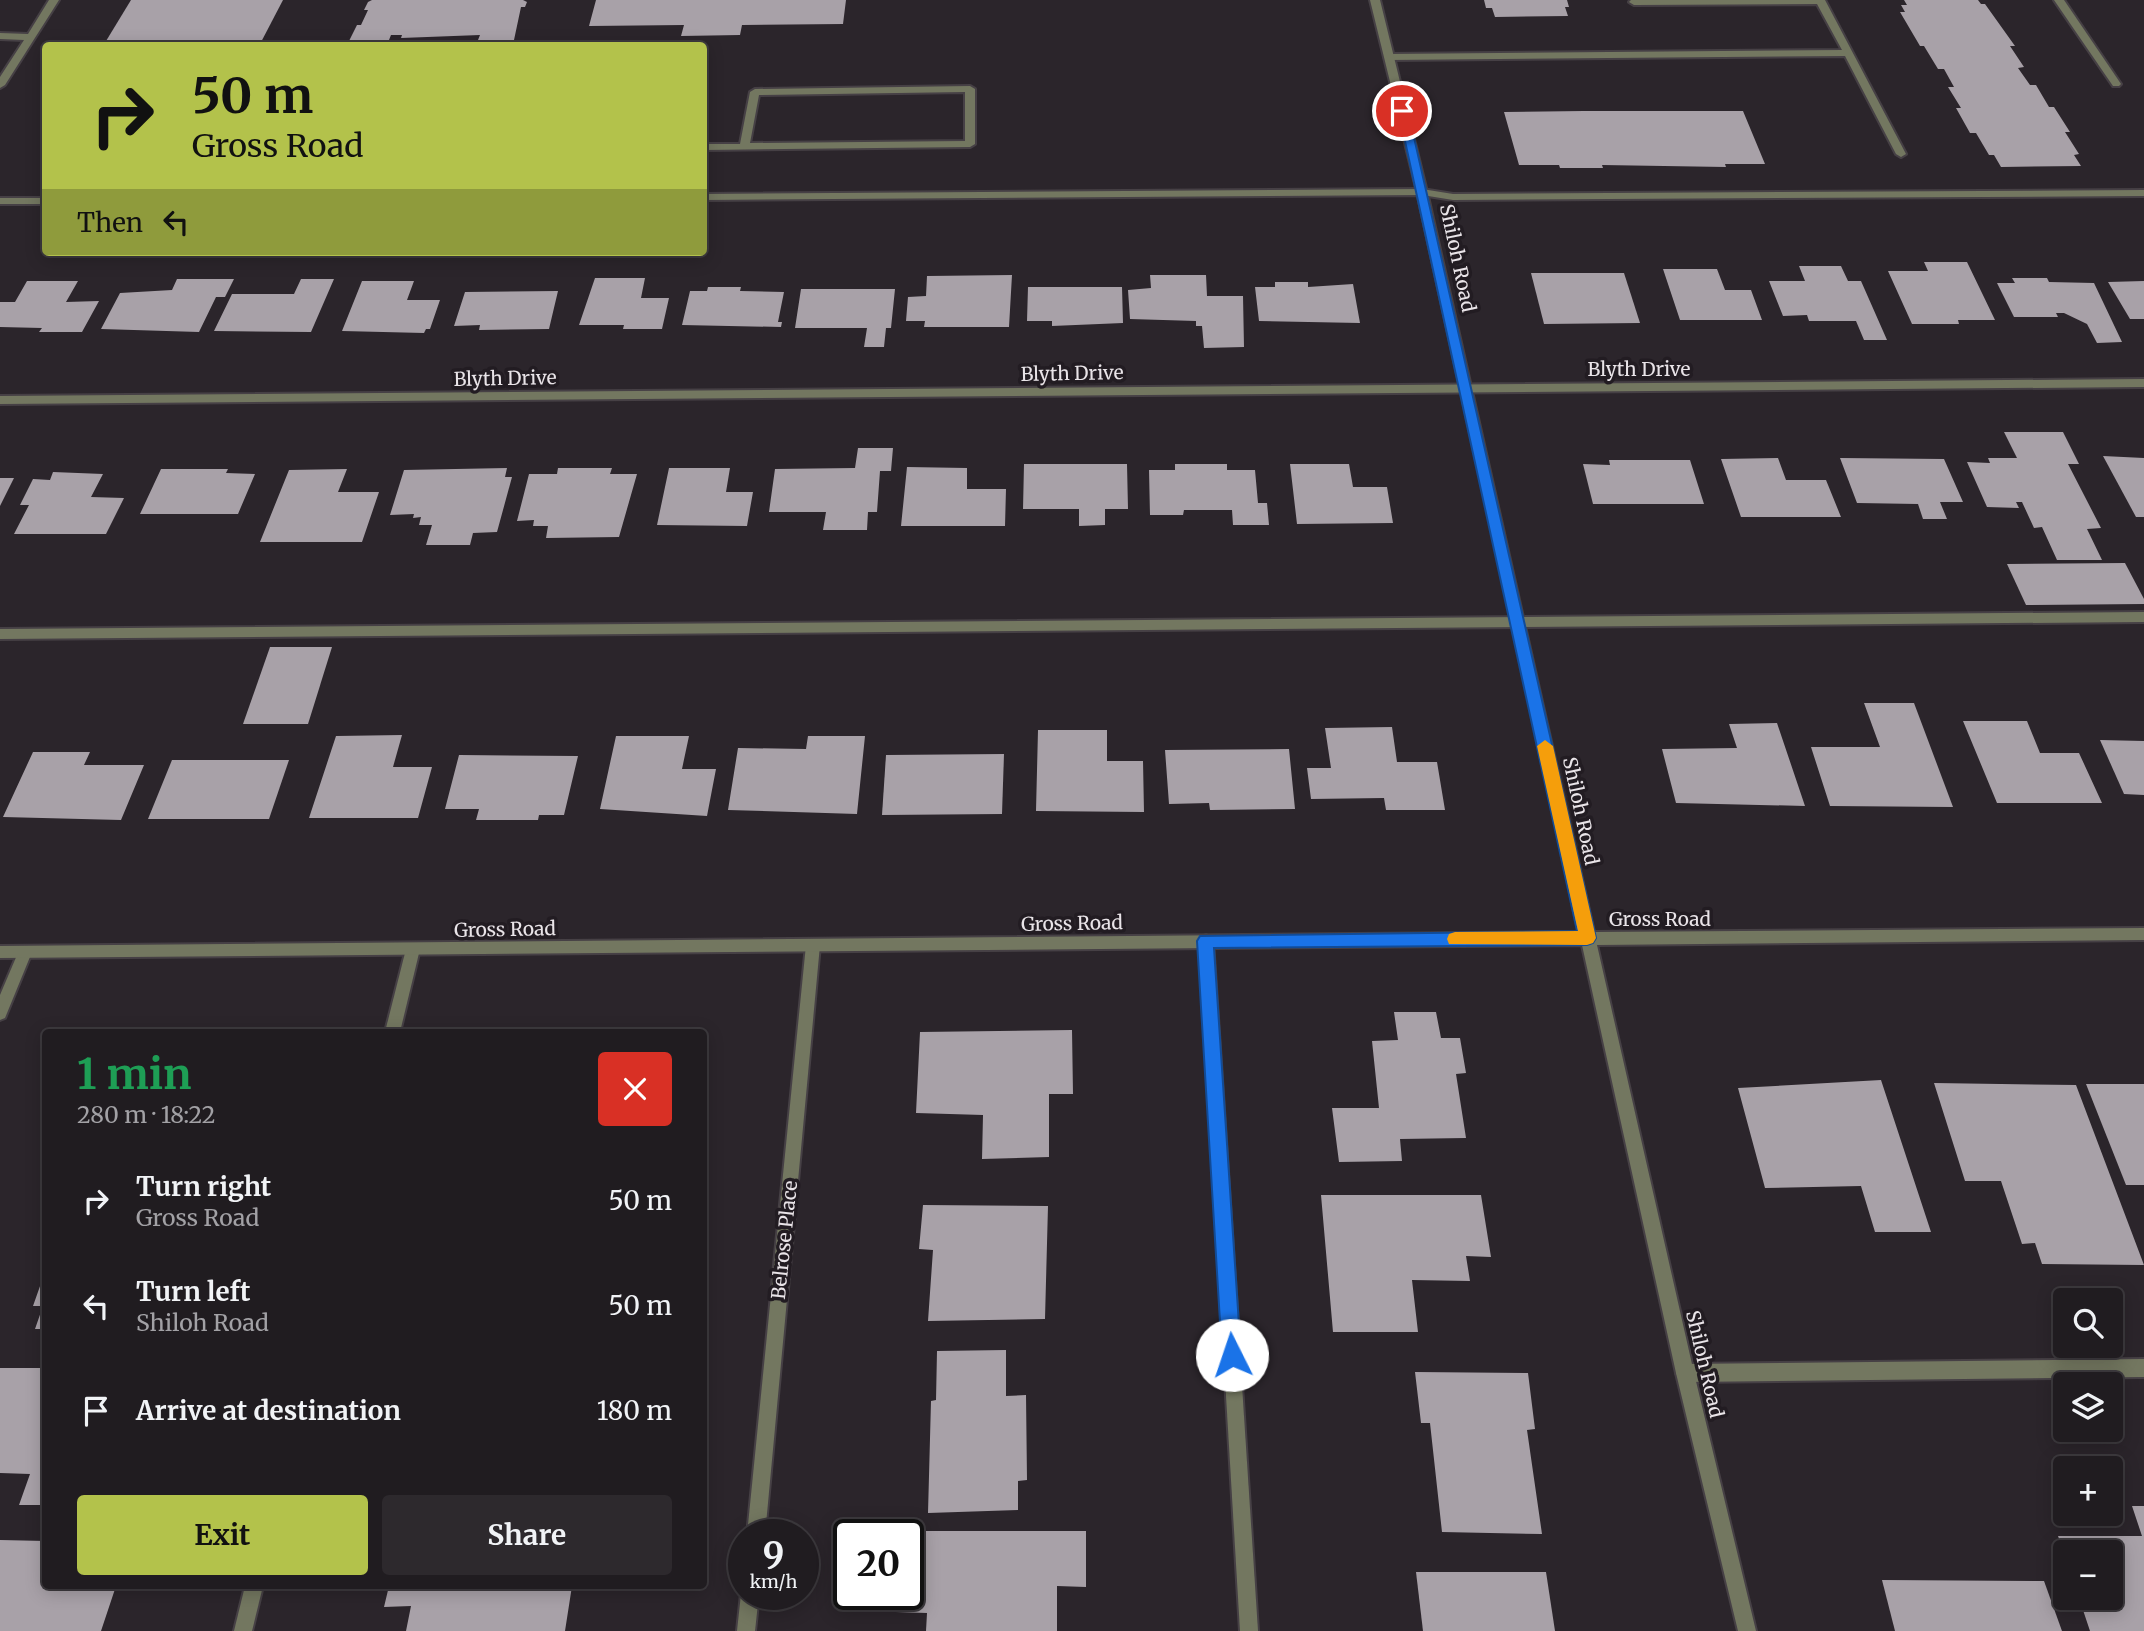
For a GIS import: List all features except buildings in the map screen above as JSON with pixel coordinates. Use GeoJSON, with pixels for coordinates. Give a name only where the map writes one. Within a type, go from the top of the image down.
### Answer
{"type":"FeatureCollection","features":[{"type":"Feature","properties":{"kind":"street"},"geometry":{"type":"LineString","coordinates":[[0,85],[54,0]]}},
{"type":"Feature","properties":{"kind":"street","name":"Shiloh Road"},"geometry":{"type":"LineString","coordinates":[[1376,0],[1422,192],[1685,1373],[1746,1631]]}},
{"type":"Feature","properties":{"kind":"street"},"geometry":{"type":"LineString","coordinates":[[2059,0],[2116,84]]}},
{"type":"Feature","properties":{"kind":"street"},"geometry":{"type":"LineString","coordinates":[[1634,2],[1820,1],[1901,154]]}},
{"type":"Feature","properties":{"kind":"street"},"geometry":{"type":"LineString","coordinates":[[0,36],[31,37]]}},
{"type":"Feature","properties":{"kind":"street"},"geometry":{"type":"LineString","coordinates":[[1389,57],[1846,52]]}},
{"type":"Feature","properties":{"kind":"street"},"geometry":{"type":"LineString","coordinates":[[707,147],[970,144],[970,89],[755,92],[745,146]]}},
{"type":"Feature","properties":{"kind":"street"},"geometry":{"type":"LineString","coordinates":[[707,197],[1422,192],[1453,197],[2144,193]]}},
{"type":"Feature","properties":{"kind":"street"},"geometry":{"type":"LineString","coordinates":[[0,201],[42,201]]}},
{"type":"Feature","properties":{"kind":"street","name":"Blyth Drive"},"geometry":{"type":"LineString","coordinates":[[0,400],[2144,383]]}},
{"type":"Feature","properties":{"kind":"street"},"geometry":{"type":"LineString","coordinates":[[0,634],[2144,617]]}},
{"type":"Feature","properties":{"kind":"street","name":"Gross Road"},"geometry":{"type":"LineString","coordinates":[[0,952],[2144,934]]}},
{"type":"Feature","properties":{"kind":"street"},"geometry":{"type":"LineString","coordinates":[[1206,941],[1249,1631]]}},
{"type":"Feature","properties":{"kind":"street","name":"Belrose Place"},"geometry":{"type":"LineString","coordinates":[[757,1519],[813,945]]}},
{"type":"Feature","properties":{"kind":"street"},"geometry":{"type":"LineString","coordinates":[[393,1029],[412,949]]}},
{"type":"Feature","properties":{"kind":"street"},"geometry":{"type":"LineString","coordinates":[[0,1013],[25,952]]}},
{"type":"Feature","properties":{"kind":"street"},"geometry":{"type":"LineString","coordinates":[[1685,1373],[2144,1368]]}},
{"type":"Feature","properties":{"kind":"street"},"geometry":{"type":"LineString","coordinates":[[243,1631],[253,1589]]}},
{"type":"Feature","properties":{"kind":"street"},"geometry":{"type":"LineString","coordinates":[[746,1631],[748,1610]]}},
{"type":"Feature","properties":{"kind":"slow traffic"},"geometry":{"type":"LineString","coordinates":[[1455,939],[1587,938],[1545,746]]}},
{"type":"Feature","properties":{"kind":"route"},"geometry":{"type":"LineString","coordinates":[[1232,1355],[1206,941],[1587,938],[1402,111]]}}]}
